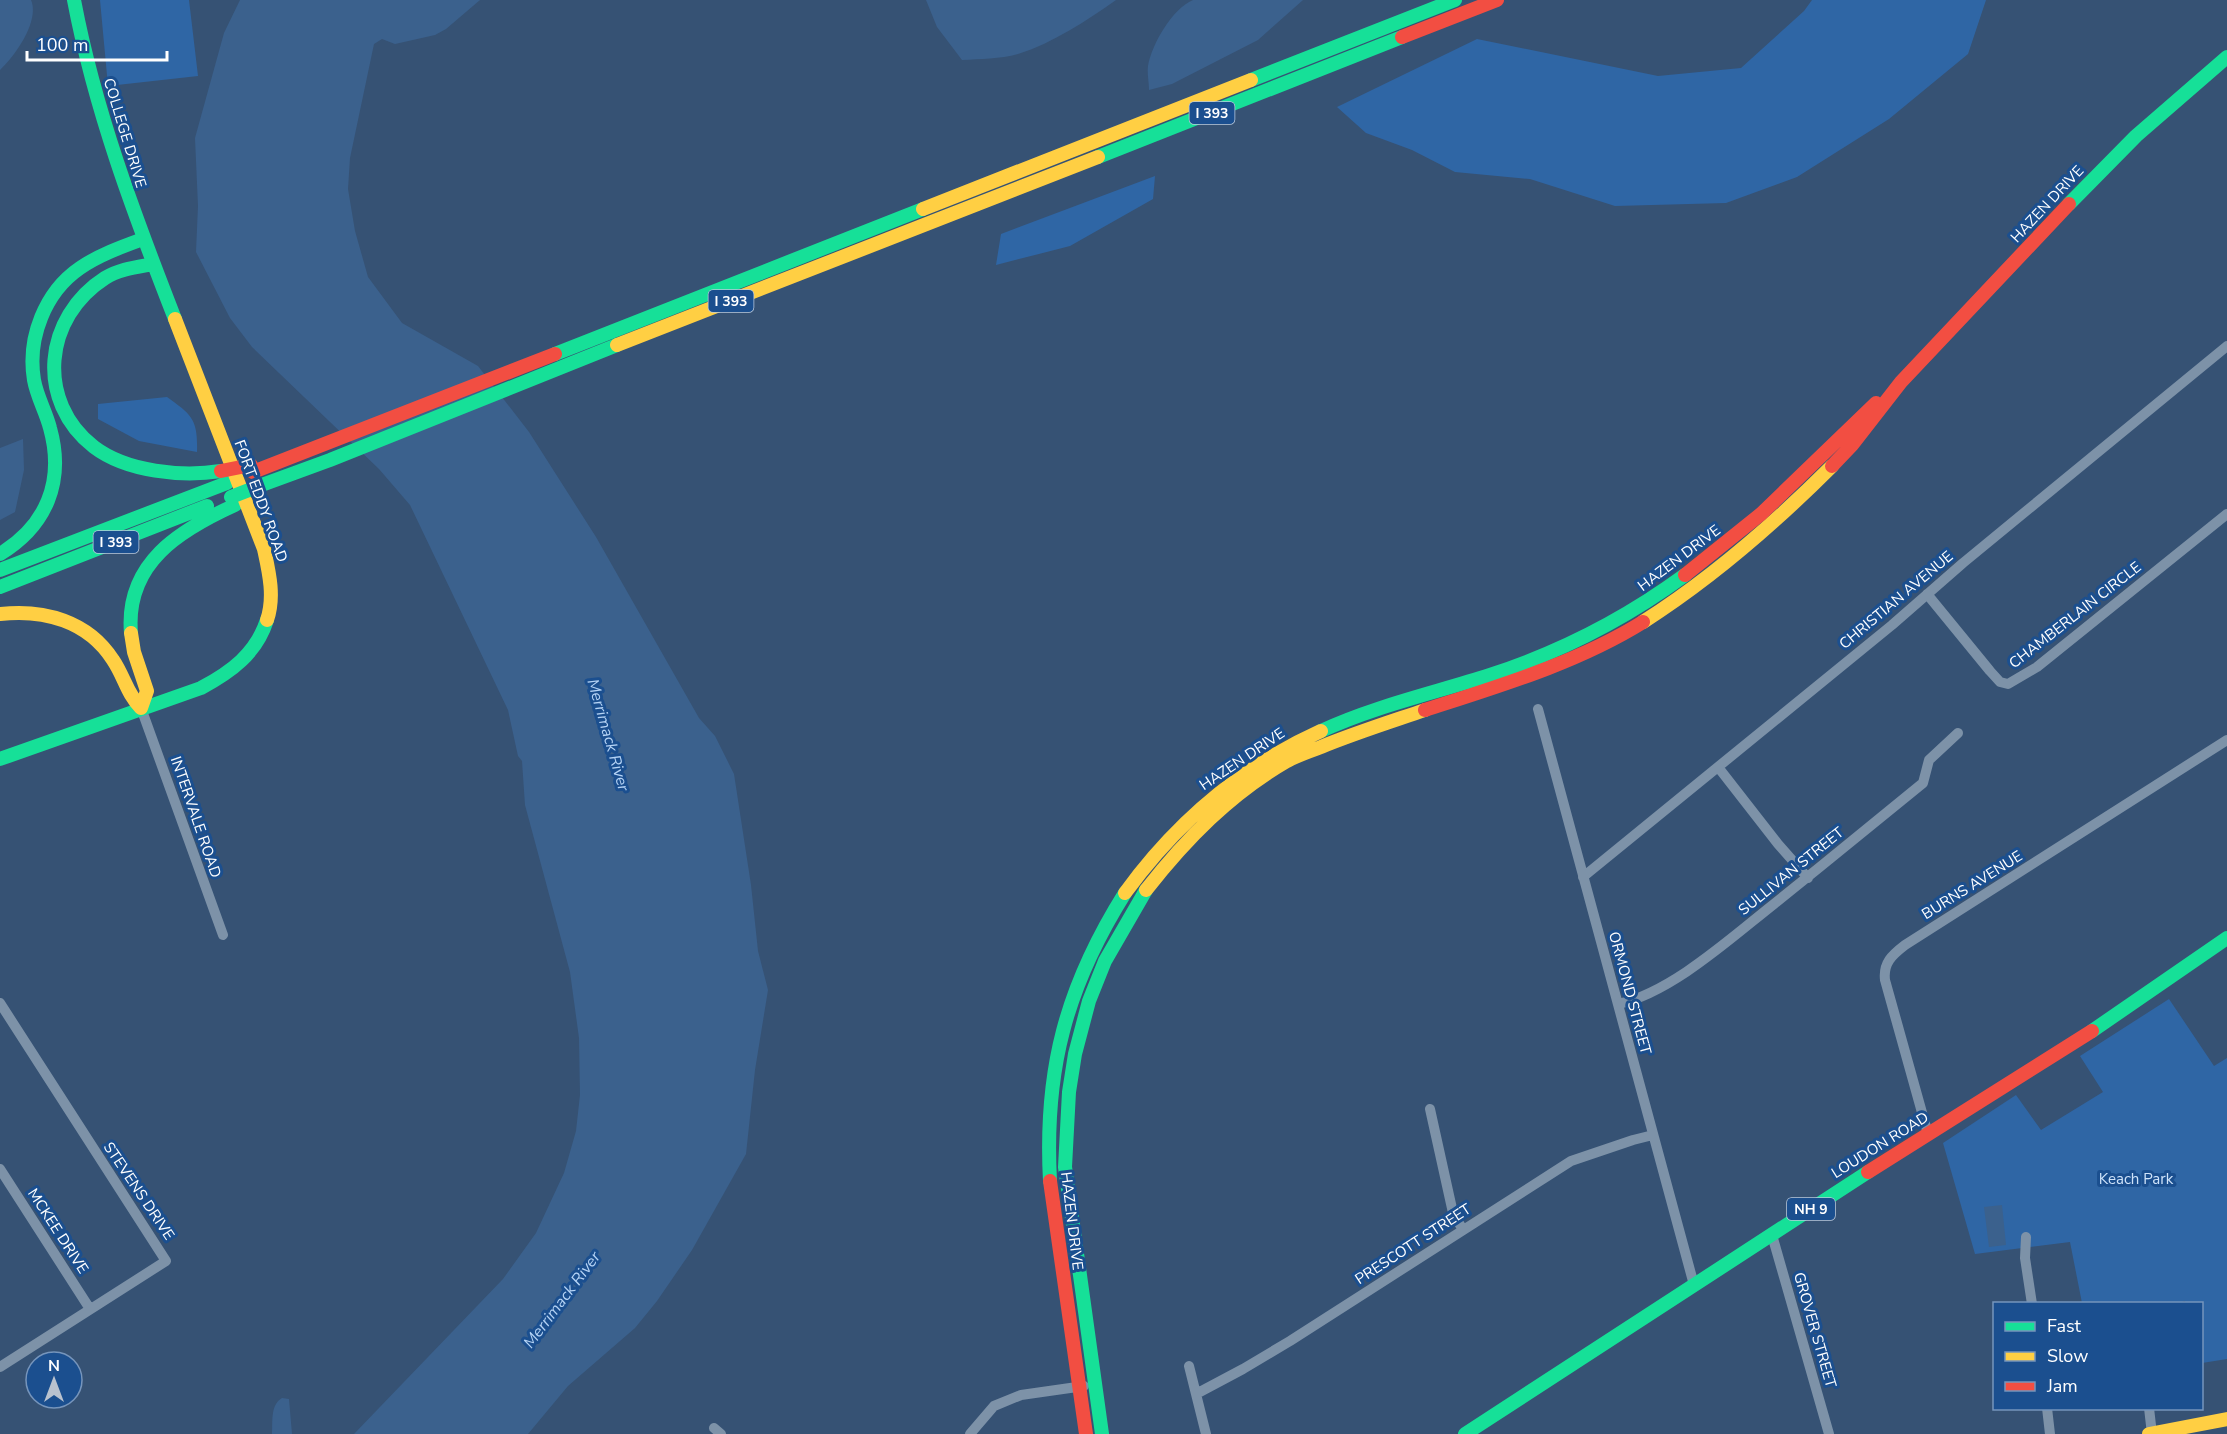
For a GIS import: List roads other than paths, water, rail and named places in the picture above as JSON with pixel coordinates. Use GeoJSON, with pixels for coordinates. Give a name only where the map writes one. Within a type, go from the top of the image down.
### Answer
{"type":"FeatureCollection","features":[{"type":"Feature","properties":{"kind":"main road","name":"COLLEGE DRIVE"},"geometry":{"type":"LineString","coordinates":[[74,0],[86,60],[105,133],[143,239]]}},
{"type":"Feature","properties":{"kind":"main road","name":"I 393"},"geometry":{"type":"LineString","coordinates":[[0,587],[228,489],[252,469],[319,446],[1455,0]]}},
{"type":"Feature","properties":{"kind":"main road","name":"I 393"},"geometry":{"type":"LineString","coordinates":[[0,570],[228,489],[260,489],[535,378],[1497,0]]}},
{"type":"Feature","properties":{"kind":"main road","name":"HAZEN DRIVE"},"geometry":{"type":"LineString","coordinates":[[1086,1434],[1048,1167],[1051,1106],[1057,1057],[1083,969],[1097,940],[1119,903],[1159,851],[1188,819],[1213,798],[1283,748],[1331,726],[1539,658],[1586,637],[1646,603],[1725,546],[1803,474],[1841,434],[1901,382],[2128,143],[2227,57]]}},
{"type":"Feature","properties":{"kind":"main road","name":"FORT EDDY ROAD"},"geometry":{"type":"LineString","coordinates":[[0,759],[201,688],[233,671],[245,660],[264,629],[271,594],[270,573],[264,549],[143,239]]}},
{"type":"Feature","properties":{"kind":"main road"},"geometry":{"type":"LineString","coordinates":[[0,554],[25,538],[39,522],[49,503],[56,472],[51,429],[33,378],[32,356],[40,320],[59,287],[74,272],[101,257],[143,239]]}},
{"type":"Feature","properties":{"kind":"main road"},"geometry":{"type":"LineString","coordinates":[[0,614],[26,613],[45,616],[70,622],[83,629],[100,643],[114,661],[129,697],[141,708],[147,690],[133,648],[130,621],[134,596],[143,574],[159,552],[188,528],[228,489],[134,465],[114,458],[95,447],[79,433],[66,416],[53,375],[58,333],[67,313],[80,296],[106,277],[153,264]]}},
{"type":"Feature","properties":{"kind":"main road","name":"HAZEN DRIVE"},"geometry":{"type":"LineString","coordinates":[[1102,1434],[1065,1167],[1069,1092],[1075,1054],[1089,1001],[1105,961],[1143,896],[1169,861],[1211,816],[1240,792],[1289,760],[1356,733],[1492,688],[1580,655],[1625,633],[1655,614],[1725,564],[1806,492],[1852,445],[1901,382]]}},
{"type":"Feature","properties":{"kind":"main road","name":"LOUDON ROAD"},"geometry":{"type":"LineString","coordinates":[[1466,1434],[1928,1134],[2105,1023],[2225,939]]}},
{"type":"Feature","properties":{"kind":"main road"},"geometry":{"type":"LineString","coordinates":[[2151,1434],[2227,1419]]}},
{"type":"Feature","properties":{"kind":"street","name":"CHRISTIAN AVENUE"},"geometry":{"type":"LineString","coordinates":[[1583,877],[2227,346]]}},
{"type":"Feature","properties":{"kind":"street","name":"CHAMBERLAIN CIRCLE"},"geometry":{"type":"LineString","coordinates":[[1927,594],[1990,671],[2000,682],[2008,684],[2037,667],[2227,514]]}},
{"type":"Feature","properties":{"kind":"street","name":"INTERVALE ROAD"},"geometry":{"type":"LineString","coordinates":[[141,708],[224,935]]}},
{"type":"Feature","properties":{"kind":"street","name":"ORMOND STREET"},"geometry":{"type":"LineString","coordinates":[[1538,709],[1694,1285]]}},
{"type":"Feature","properties":{"kind":"street","name":"SULLIVAN STREET"},"geometry":{"type":"LineString","coordinates":[[1618,1004],[1631,1001],[1662,986],[1698,963],[1808,878],[1923,783],[1929,760],[1958,733]]}},
{"type":"Feature","properties":{"kind":"street","name":"BURNS AVENUE"},"geometry":{"type":"LineString","coordinates":[[1928,1134],[1886,980],[1885,966],[1888,959],[1905,945],[2227,740]]}},
{"type":"Feature","properties":{"kind":"street"},"geometry":{"type":"LineString","coordinates":[[1718,767],[1778,844],[1808,878]]}},
{"type":"Feature","properties":{"kind":"street","name":"STEVENS DRIVE"},"geometry":{"type":"LineString","coordinates":[[0,1003],[166,1261],[0,1367]]}},
{"type":"Feature","properties":{"kind":"street"},"geometry":{"type":"LineString","coordinates":[[1430,1109],[1453,1213],[1463,1230]]}},
{"type":"Feature","properties":{"kind":"street","name":"PRESCOTT STREET"},"geometry":{"type":"LineString","coordinates":[[1196,1394],[1290,1341],[1571,1161],[1653,1135]]}},
{"type":"Feature","properties":{"kind":"street","name":"MCKEE DRIVE"},"geometry":{"type":"LineString","coordinates":[[0,1169],[90,1309]]}},
{"type":"Feature","properties":{"kind":"street","name":"GROVER STREET"},"geometry":{"type":"LineString","coordinates":[[1772,1235],[1829,1434]]}},
{"type":"Feature","properties":{"kind":"street"},"geometry":{"type":"LineString","coordinates":[[2026,1237],[2025,1258],[2032,1302]]}},
{"type":"Feature","properties":{"kind":"street"},"geometry":{"type":"LineString","coordinates":[[1189,1366],[1206,1434]]}},
{"type":"Feature","properties":{"kind":"street"},"geometry":{"type":"LineString","coordinates":[[970,1434],[994,1406],[1021,1395],[1094,1384]]}},
{"type":"Feature","properties":{"kind":"street"},"geometry":{"type":"LineString","coordinates":[[2047,1410],[2050,1434]]}},
{"type":"Feature","properties":{"kind":"street"},"geometry":{"type":"LineString","coordinates":[[2149,1410],[2151,1434]]}},
{"type":"Feature","properties":{"kind":"water"},"geometry":{"type":"Polygon","coordinates":[[[0,0],[31,0],[33,8],[25,38],[0,70],[0,0]]]}},
{"type":"Feature","properties":{"kind":"water","name":"Merrimack River"},"geometry":{"type":"Polygon","coordinates":[[[240,0],[480,0],[446,29],[435,35],[395,44],[382,39],[374,44],[350,158],[348,189],[355,231],[368,277],[402,323],[478,366],[529,432],[596,537],[699,718],[715,736],[734,774],[751,885],[758,951],[768,990],[755,1070],[746,1154],[692,1250],[657,1301],[635,1328],[568,1386],[528,1434],[354,1434],[503,1279],[536,1233],[564,1173],[576,1131],[580,1095],[579,1038],[570,972],[525,805],[522,761],[518,756],[508,710],[410,505],[379,469],[252,347],[230,318],[196,252],[198,206],[195,138],[224,33],[240,0]]]}},
{"type":"Feature","properties":{"kind":"water"},"geometry":{"type":"Polygon","coordinates":[[[926,0],[1116,0],[1069,31],[1044,44],[1004,57],[962,60],[937,27],[926,0]]]}},
{"type":"Feature","properties":{"kind":"water"},"geometry":{"type":"Polygon","coordinates":[[[1193,0],[1303,0],[1258,40],[1172,84],[1149,90],[1148,66],[1158,38],[1178,11],[1193,0]]]}},
{"type":"Feature","properties":{"kind":"water"},"geometry":{"type":"Polygon","coordinates":[[[23,439],[24,470],[15,512],[0,520],[0,448],[23,439]]]}},
{"type":"Feature","properties":{"kind":"water"},"geometry":{"type":"Polygon","coordinates":[[[2002,1205],[2006,1245],[1989,1247],[1984,1207],[2002,1205]]]}},
{"type":"Feature","properties":{"kind":"water"},"geometry":{"type":"Polygon","coordinates":[[[282,1398],[289,1399],[292,1434],[272,1434],[274,1409],[282,1398]]]}},
{"type":"Feature","properties":{"kind":"park label","name":"Keach Park"},"geometry":{"type":"Point","coordinates":[2136,1179]}}]}
